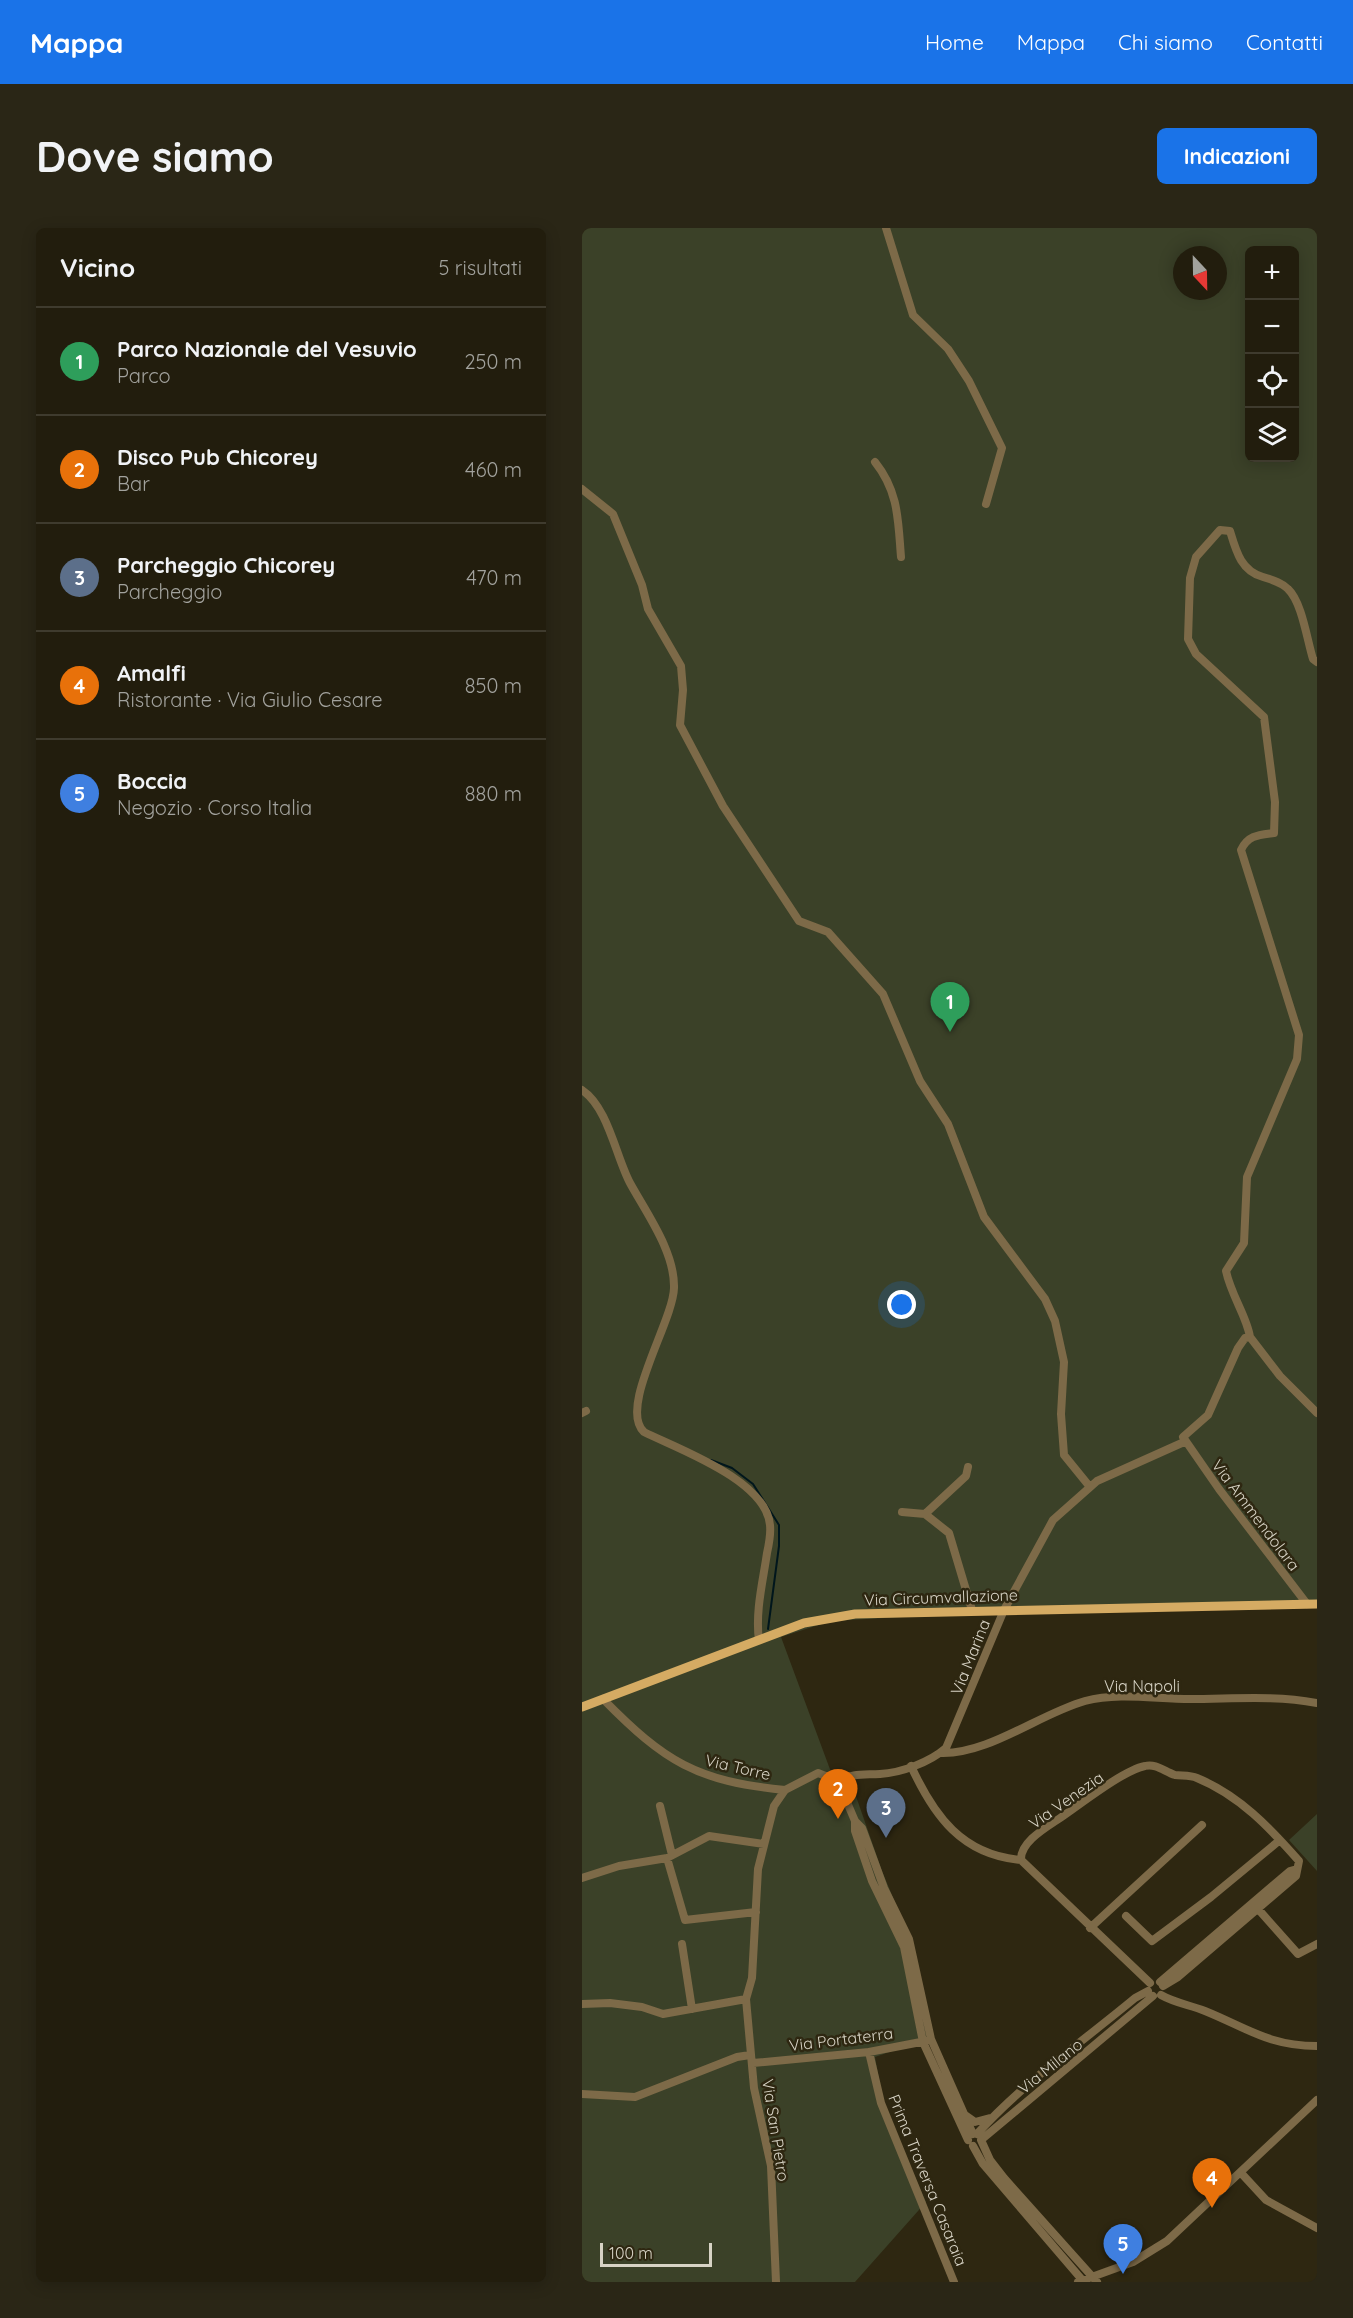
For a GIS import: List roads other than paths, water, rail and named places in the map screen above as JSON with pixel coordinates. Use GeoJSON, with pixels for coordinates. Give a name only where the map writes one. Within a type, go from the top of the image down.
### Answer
{"type":"FeatureCollection","features":[{"type":"Feature","properties":{"kind":"main road","name":"Via Circumvallazione"},"geometry":{"type":"LineString","coordinates":[[582,1707],[780,1632],[829,1617],[972,1610],[1312,1604]]}},
{"type":"Feature","properties":{"kind":"street"},"geometry":{"type":"LineString","coordinates":[[886,228],[913,315],[919,324],[948,349],[974,391],[1002,448],[986,504]]}},
{"type":"Feature","properties":{"kind":"street"},"geometry":{"type":"LineString","coordinates":[[875,462],[890,482],[897,511],[901,557]]}},
{"type":"Feature","properties":{"kind":"street"},"geometry":{"type":"LineString","coordinates":[[582,489],[613,514],[638,575],[648,609],[681,666],[683,690],[680,725],[723,806],[799,921],[828,932],[883,994],[920,1081],[948,1124],[984,1217],[1045,1299],[1055,1321],[1064,1362],[1061,1414],[1064,1455],[1090,1487],[1113,1473],[1184,1442],[1186,1432],[1208,1415],[1238,1348],[1245,1338],[1250,1337]]}},
{"type":"Feature","properties":{"kind":"street"},"geometry":{"type":"LineString","coordinates":[[1317,662],[1312,659],[1303,622],[1290,590],[1279,582],[1258,576],[1240,562],[1230,531],[1220,530],[1196,558],[1190,578],[1188,639],[1197,654],[1264,717],[1275,802],[1274,833],[1246,840],[1241,850],[1299,1035],[1297,1059],[1247,1177],[1244,1243],[1226,1271],[1231,1292],[1248,1327],[1250,1337],[1280,1376],[1317,1413]]}},
{"type":"Feature","properties":{"kind":"street"},"geometry":{"type":"LineString","coordinates":[[582,1090],[596,1106],[609,1131],[627,1177],[656,1232],[674,1273],[674,1290],[670,1309],[638,1397],[639,1424],[644,1432],[723,1469],[747,1489],[767,1515],[770,1532],[758,1619],[763,1639]]}},
{"type":"Feature","properties":{"kind":"street","name":"Via Ammendolara"},"geometry":{"type":"LineString","coordinates":[[1184,1442],[1312,1604]]}},
{"type":"Feature","properties":{"kind":"street"},"geometry":{"type":"LineString","coordinates":[[925,1514],[966,1476],[968,1467]]}},
{"type":"Feature","properties":{"kind":"street","name":"Via Marina"},"geometry":{"type":"LineString","coordinates":[[940,1753],[951,1738],[1004,1610],[1053,1521],[1090,1487]]}},
{"type":"Feature","properties":{"kind":"street"},"geometry":{"type":"LineString","coordinates":[[902,1512],[925,1514],[949,1533],[972,1610]]}},
{"type":"Feature","properties":{"kind":"street","name":"Via Napoli"},"geometry":{"type":"LineString","coordinates":[[838,1781],[850,1775],[884,1774],[911,1766],[940,1753],[953,1753],[974,1748],[1068,1707],[1108,1697],[1188,1699],[1262,1697],[1317,1703]]}},
{"type":"Feature","properties":{"kind":"street","name":"Via Torre"},"geometry":{"type":"LineString","coordinates":[[603,1699],[657,1749],[705,1776],[785,1790]]}},
{"type":"Feature","properties":{"kind":"street","name":"Via Venezia"},"geometry":{"type":"LineString","coordinates":[[1021,1860],[1022,1850],[1050,1825],[1126,1774],[1151,1765],[1175,1775],[1195,1777],[1251,1812],[1280,1840]]}},
{"type":"Feature","properties":{"kind":"street"},"geometry":{"type":"LineString","coordinates":[[911,1766],[932,1808],[951,1830],[997,1858],[1021,1860],[1153,1991],[1262,2038],[1298,2046],[1317,2046]]}},
{"type":"Feature","properties":{"kind":"street"},"geometry":{"type":"LineString","coordinates":[[785,1790],[818,1773],[838,1781],[855,1821],[855,1830],[872,1881],[904,1947],[927,2040],[974,2139],[1053,2236],[1095,2279]]}},
{"type":"Feature","properties":{"kind":"street","name":"Via San Pietro"},"geometry":{"type":"LineString","coordinates":[[776,2282],[771,2166],[759,2121],[746,1999],[752,1978],[758,1869],[774,1806],[785,1790]]}},
{"type":"Feature","properties":{"kind":"street"},"geometry":{"type":"LineString","coordinates":[[660,1806],[669,1857],[685,1920],[756,1912]]}},
{"type":"Feature","properties":{"kind":"street"},"geometry":{"type":"LineString","coordinates":[[1090,1928],[1202,1825]]}},
{"type":"Feature","properties":{"kind":"street"},"geometry":{"type":"LineString","coordinates":[[582,1878],[619,1866],[669,1857],[709,1836],[764,1844]]}},
{"type":"Feature","properties":{"kind":"street"},"geometry":{"type":"LineString","coordinates":[[1126,1916],[1152,1941],[1280,1840],[1299,1861],[1296,1876],[1259,1910],[1179,1977],[1161,1984],[1153,1991]]}},
{"type":"Feature","properties":{"kind":"street"},"geometry":{"type":"LineString","coordinates":[[1153,1991],[1290,1871],[1297,1869]]}},
{"type":"Feature","properties":{"kind":"street"},"geometry":{"type":"LineString","coordinates":[[1259,1910],[1298,1954],[1317,1944]]}},
{"type":"Feature","properties":{"kind":"street"},"geometry":{"type":"LineString","coordinates":[[682,1944],[692,2009]]}},
{"type":"Feature","properties":{"kind":"street","name":"Via Milano"},"geometry":{"type":"LineString","coordinates":[[974,2139],[991,2118],[1135,1998],[1153,1991]]}},
{"type":"Feature","properties":{"kind":"street","name":"Via Milano"},"geometry":{"type":"LineString","coordinates":[[974,2139],[1153,1991]]}},
{"type":"Feature","properties":{"kind":"street"},"geometry":{"type":"LineString","coordinates":[[582,2004],[631,2006],[663,2014],[746,1999]]}},
{"type":"Feature","properties":{"kind":"street"},"geometry":{"type":"LineString","coordinates":[[927,2040],[965,2115],[983,2164],[1082,2281],[1095,2279],[1158,2248],[1242,2174],[1317,2100]]}},
{"type":"Feature","properties":{"kind":"street","name":"Via Portaterra"},"geometry":{"type":"LineString","coordinates":[[582,2094],[635,2097],[737,2057],[751,2059],[869,2052],[927,2040]]}},
{"type":"Feature","properties":{"kind":"street","name":"Prima Traversa Casaraia"},"geometry":{"type":"LineString","coordinates":[[869,2052],[880,2103],[954,2282]]}},
{"type":"Feature","properties":{"kind":"street"},"geometry":{"type":"LineString","coordinates":[[965,2115],[975,2122],[991,2118]]}},
{"type":"Feature","properties":{"kind":"street"},"geometry":{"type":"LineString","coordinates":[[1242,2174],[1275,2206],[1317,2228]]}},
{"type":"Feature","properties":{"kind":"waterway"},"geometry":{"type":"LineString","coordinates":[[711,1460],[732,1468],[753,1484],[779,1525],[779,1546],[768,1629]]}},
{"type":"Feature","properties":{"kind":"place","name":"Parco Nazionale del Vesuvio"},"geometry":{"type":"Point","coordinates":[950,1032]}},
{"type":"Feature","properties":{"kind":"place","name":"Disco Pub Chicorey"},"geometry":{"type":"Point","coordinates":[838,1819]}},
{"type":"Feature","properties":{"kind":"place","name":"Parcheggio Chicorey"},"geometry":{"type":"Point","coordinates":[886,1838]}},
{"type":"Feature","properties":{"kind":"place","name":"Amalfi"},"geometry":{"type":"Point","coordinates":[1212,2208]}},
{"type":"Feature","properties":{"kind":"place","name":"Boccia"},"geometry":{"type":"Point","coordinates":[1123,2274]}}]}
